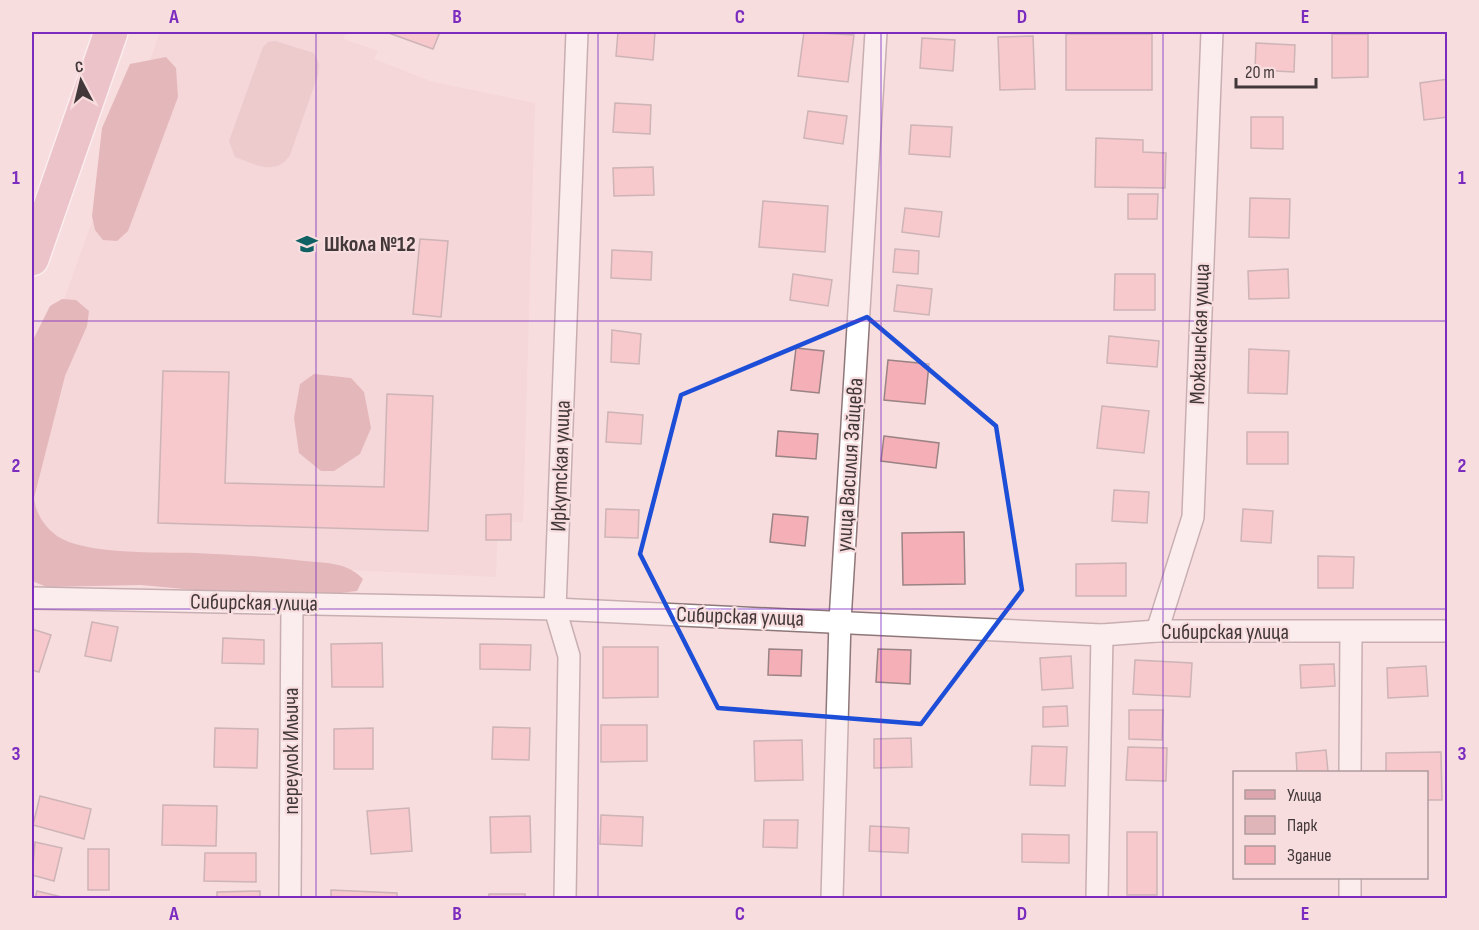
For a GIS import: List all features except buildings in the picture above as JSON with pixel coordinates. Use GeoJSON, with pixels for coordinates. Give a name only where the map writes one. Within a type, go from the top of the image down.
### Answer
{"type":"FeatureCollection","features":[{"type":"Feature","properties":{"kind":"main road"},"geometry":{"type":"LineString","coordinates":[[32,259],[111,32]]}},
{"type":"Feature","properties":{"kind":"street","name":"Иркутская улица"},"geometry":{"type":"LineString","coordinates":[[564,898],[569,656],[555,609],[577,32]]}},
{"type":"Feature","properties":{"kind":"street","name":"улица Василия Зайцева"},"geometry":{"type":"LineString","coordinates":[[832,898],[840,621],[876,32]]}},
{"type":"Feature","properties":{"kind":"street","name":"Можгинская улица"},"geometry":{"type":"LineString","coordinates":[[1157,631],[1193,518],[1212,32]]}},
{"type":"Feature","properties":{"kind":"street","name":"Сибирская улица"},"geometry":{"type":"LineString","coordinates":[[32,598],[555,609],[1102,635],[1157,631],[1351,633],[1448,631]]}},
{"type":"Feature","properties":{"kind":"street","name":"переулок Ильича"},"geometry":{"type":"LineString","coordinates":[[290,898],[292,604]]}},
{"type":"Feature","properties":{"kind":"street"},"geometry":{"type":"LineString","coordinates":[[1350,771],[1351,633]]}},
{"type":"Feature","properties":{"kind":"street"},"geometry":{"type":"LineString","coordinates":[[1097,898],[1102,635]]}},
{"type":"Feature","properties":{"kind":"street"},"geometry":{"type":"LineString","coordinates":[[1350,879],[1350,898]]}},
{"type":"Feature","properties":{"kind":"highlighted area"},"geometry":{"type":"Polygon","coordinates":[[[867,317],[996,426],[1022,590],[921,724],[718,708],[640,554],[681,395],[867,317]]]}},
{"type":"Feature","properties":{"kind":"shaded area","name":"Школа №12"},"geometry":{"type":"Polygon","coordinates":[[[160,32],[346,32],[343,39],[378,51],[374,59],[433,82],[535,103],[523,522],[511,522],[511,514],[486,515],[486,540],[497,540],[496,577],[99,558],[32,574],[32,389],[160,32]]]}},
{"type":"Feature","properties":{"kind":"shaded area"},"geometry":{"type":"Polygon","coordinates":[[[166,57],[176,68],[178,97],[128,231],[117,241],[103,240],[95,230],[92,216],[102,128],[130,64],[166,57]]]}},
{"type":"Feature","properties":{"kind":"shaded area"},"geometry":{"type":"Polygon","coordinates":[[[62,299],[76,300],[89,311],[87,326],[65,376],[34,498],[41,519],[48,528],[57,536],[85,547],[143,552],[249,556],[336,564],[350,569],[363,579],[357,591],[290,599],[141,585],[47,587],[32,581],[32,342],[50,306],[62,299]]]}},
{"type":"Feature","properties":{"kind":"shaded area"},"geometry":{"type":"Polygon","coordinates":[[[314,374],[351,378],[364,392],[371,428],[360,454],[334,471],[321,471],[299,453],[294,418],[300,384],[314,374]]]}},
{"type":"Feature","properties":{"kind":"green space"},"geometry":{"type":"Polygon","coordinates":[[[275,41],[314,53],[319,64],[318,75],[290,155],[278,166],[265,167],[235,157],[229,141],[263,47],[268,42],[275,41]]]}},
{"type":"Feature","properties":{"kind":"place","name":"Школа №12"},"geometry":{"type":"Point","coordinates":[307,244]}}]}
